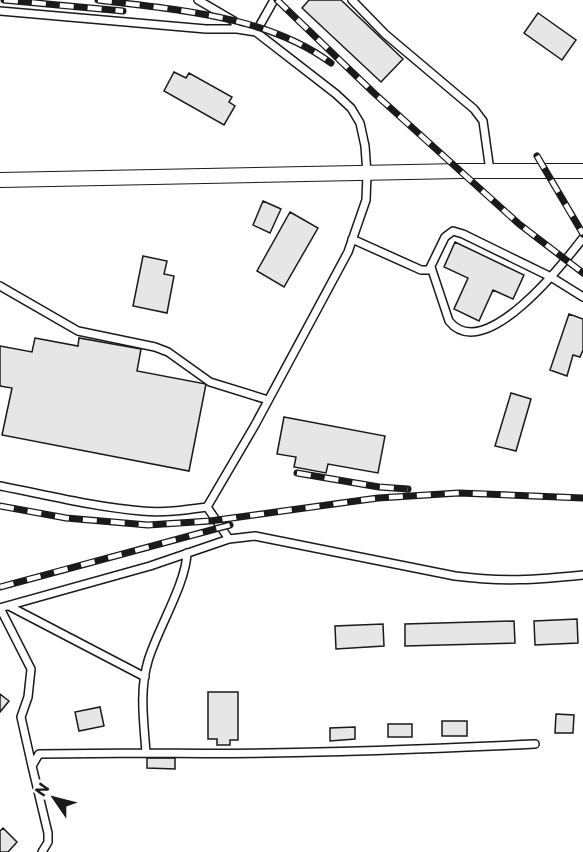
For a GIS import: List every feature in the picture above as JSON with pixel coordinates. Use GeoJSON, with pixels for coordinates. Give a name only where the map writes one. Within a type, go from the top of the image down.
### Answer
{"type":"FeatureCollection","features":[{"type":"Feature","properties":{"kind":"street"},"geometry":{"type":"LineString","coordinates":[[0,180],[583,171]]}},
{"type":"Feature","properties":{"kind":"lane"},"geometry":{"type":"LineString","coordinates":[[198,0],[234,21],[237,28]]}},
{"type":"Feature","properties":{"kind":"lane"},"geometry":{"type":"LineString","coordinates":[[256,32],[274,0]]}},
{"type":"Feature","properties":{"kind":"lane"},"geometry":{"type":"LineString","coordinates":[[352,0],[386,34],[474,109],[483,121],[490,171]]}},
{"type":"Feature","properties":{"kind":"lane"},"geometry":{"type":"LineString","coordinates":[[0,10],[206,29],[237,28],[256,32],[336,94],[351,108],[360,123],[365,146],[366,200],[348,252],[207,507]]}},
{"type":"Feature","properties":{"kind":"lane"},"geometry":{"type":"LineString","coordinates":[[352,239],[421,270],[429,270],[446,237],[453,231],[551,278],[583,297]]}},
{"type":"Feature","properties":{"kind":"lane"},"geometry":{"type":"LineString","coordinates":[[431,267],[449,321],[465,333],[482,331],[514,313],[551,278],[583,238]]}},
{"type":"Feature","properties":{"kind":"lane"},"geometry":{"type":"LineString","coordinates":[[0,286],[78,332],[155,347],[168,352],[210,382],[268,400]]}},
{"type":"Feature","properties":{"kind":"lane"},"geometry":{"type":"LineString","coordinates":[[0,486],[143,511],[170,512],[207,507]]}},
{"type":"Feature","properties":{"kind":"lane"},"geometry":{"type":"LineString","coordinates":[[207,507],[229,539]]}},
{"type":"Feature","properties":{"kind":"lane"},"geometry":{"type":"LineString","coordinates":[[42,852],[48,842],[48,833],[21,717],[28,697],[30,669],[0,608],[139,569],[229,539],[255,537],[455,576],[487,580],[515,581],[583,575]]}},
{"type":"Feature","properties":{"kind":"lane"},"geometry":{"type":"LineString","coordinates":[[146,753],[143,697],[148,660],[181,578],[187,553]]}},
{"type":"Feature","properties":{"kind":"lane"},"geometry":{"type":"LineString","coordinates":[[9,606],[145,677]]}},
{"type":"Feature","properties":{"kind":"lane"},"geometry":{"type":"LineString","coordinates":[[32,766],[39,754],[355,753],[535,744]]}},
{"type":"Feature","properties":{"kind":"building"},"geometry":{"type":"Polygon","coordinates":[[[309,0],[341,0],[403,59],[381,82],[302,8],[309,0]]]}},
{"type":"Feature","properties":{"kind":"building"},"geometry":{"type":"Polygon","coordinates":[[[538,13],[576,40],[562,60],[524,33],[538,13]]]}},
{"type":"Feature","properties":{"kind":"building"},"geometry":{"type":"Polygon","coordinates":[[[174,72],[186,78],[189,73],[232,97],[229,102],[235,106],[224,125],[164,91],[174,72]]]}},
{"type":"Feature","properties":{"kind":"building"},"geometry":{"type":"Polygon","coordinates":[[[263,201],[281,209],[270,233],[253,225],[263,201]]]}},
{"type":"Feature","properties":{"kind":"building"},"geometry":{"type":"Polygon","coordinates":[[[290,212],[318,228],[284,287],[257,271],[290,212]]]}},
{"type":"Feature","properties":{"kind":"building"},"geometry":{"type":"Polygon","coordinates":[[[455,242],[524,275],[513,299],[493,290],[479,321],[454,309],[468,278],[444,267],[455,242]]]}},
{"type":"Feature","properties":{"kind":"building"},"geometry":{"type":"Polygon","coordinates":[[[143,256],[167,261],[164,274],[174,276],[167,313],[133,306],[143,256]]]}},
{"type":"Feature","properties":{"kind":"building"},"geometry":{"type":"Polygon","coordinates":[[[569,314],[583,319],[583,350],[580,357],[573,355],[567,376],[550,370],[569,314]]]}},
{"type":"Feature","properties":{"kind":"building"},"geometry":{"type":"Polygon","coordinates":[[[35,338],[78,346],[79,338],[141,349],[137,371],[206,384],[189,471],[2,435],[12,388],[0,386],[0,346],[32,352],[35,338]]]}},
{"type":"Feature","properties":{"kind":"building"},"geometry":{"type":"Polygon","coordinates":[[[511,393],[531,399],[516,451],[495,446],[511,393]]]}},
{"type":"Feature","properties":{"kind":"building"},"geometry":{"type":"Polygon","coordinates":[[[284,417],[385,436],[378,473],[328,464],[326,473],[294,467],[296,457],[277,454],[284,417]]]}},
{"type":"Feature","properties":{"kind":"building"},"geometry":{"type":"Polygon","coordinates":[[[577,619],[578,643],[535,645],[534,621],[577,619]]]}},
{"type":"Feature","properties":{"kind":"building"},"geometry":{"type":"Polygon","coordinates":[[[514,621],[515,643],[405,646],[405,624],[514,621]]]}},
{"type":"Feature","properties":{"kind":"building"},"geometry":{"type":"Polygon","coordinates":[[[383,624],[384,646],[336,649],[335,626],[383,624]]]}},
{"type":"Feature","properties":{"kind":"building"},"geometry":{"type":"Polygon","coordinates":[[[208,692],[238,692],[238,740],[230,740],[230,745],[217,745],[217,739],[208,739],[208,692]]]}},
{"type":"Feature","properties":{"kind":"building"},"geometry":{"type":"Polygon","coordinates":[[[0,694],[9,701],[0,712],[0,694]]]}},
{"type":"Feature","properties":{"kind":"building"},"geometry":{"type":"Polygon","coordinates":[[[100,707],[104,726],[79,731],[75,712],[100,707]]]}},
{"type":"Feature","properties":{"kind":"building"},"geometry":{"type":"Polygon","coordinates":[[[556,714],[574,715],[573,733],[555,733],[556,714]]]}},
{"type":"Feature","properties":{"kind":"building"},"geometry":{"type":"Polygon","coordinates":[[[442,721],[467,721],[467,736],[442,736],[442,721]]]}},
{"type":"Feature","properties":{"kind":"building"},"geometry":{"type":"Polygon","coordinates":[[[388,724],[412,724],[412,737],[388,737],[388,724]]]}},
{"type":"Feature","properties":{"kind":"building"},"geometry":{"type":"Polygon","coordinates":[[[355,727],[355,739],[330,741],[330,728],[355,727]]]}},
{"type":"Feature","properties":{"kind":"building"},"geometry":{"type":"Polygon","coordinates":[[[147,758],[175,758],[175,769],[147,768],[147,758]]]}},
{"type":"Feature","properties":{"kind":"building"},"geometry":{"type":"Polygon","coordinates":[[[3,828],[17,842],[8,852],[0,852],[0,831],[3,828]]]}},
{"type":"Feature","properties":{"kind":"railway"},"geometry":{"type":"LineString","coordinates":[[4,0],[123,11]]}},
{"type":"Feature","properties":{"kind":"railway"},"geometry":{"type":"LineString","coordinates":[[98,0],[189,12],[249,25],[278,34],[306,47],[331,63]]}},
{"type":"Feature","properties":{"kind":"railway"},"geometry":{"type":"LineString","coordinates":[[277,0],[375,94],[519,224],[583,273]]}},
{"type":"Feature","properties":{"kind":"railway"},"geometry":{"type":"LineString","coordinates":[[537,156],[583,234]]}},
{"type":"Feature","properties":{"kind":"railway"},"geometry":{"type":"LineString","coordinates":[[297,473],[379,487],[408,489]]}},
{"type":"Feature","properties":{"kind":"railway"},"geometry":{"type":"LineString","coordinates":[[0,506],[66,518],[148,525],[210,521],[378,498],[459,493],[583,498]]}},
{"type":"Feature","properties":{"kind":"railway"},"geometry":{"type":"LineString","coordinates":[[0,587],[230,525]]}}]}
